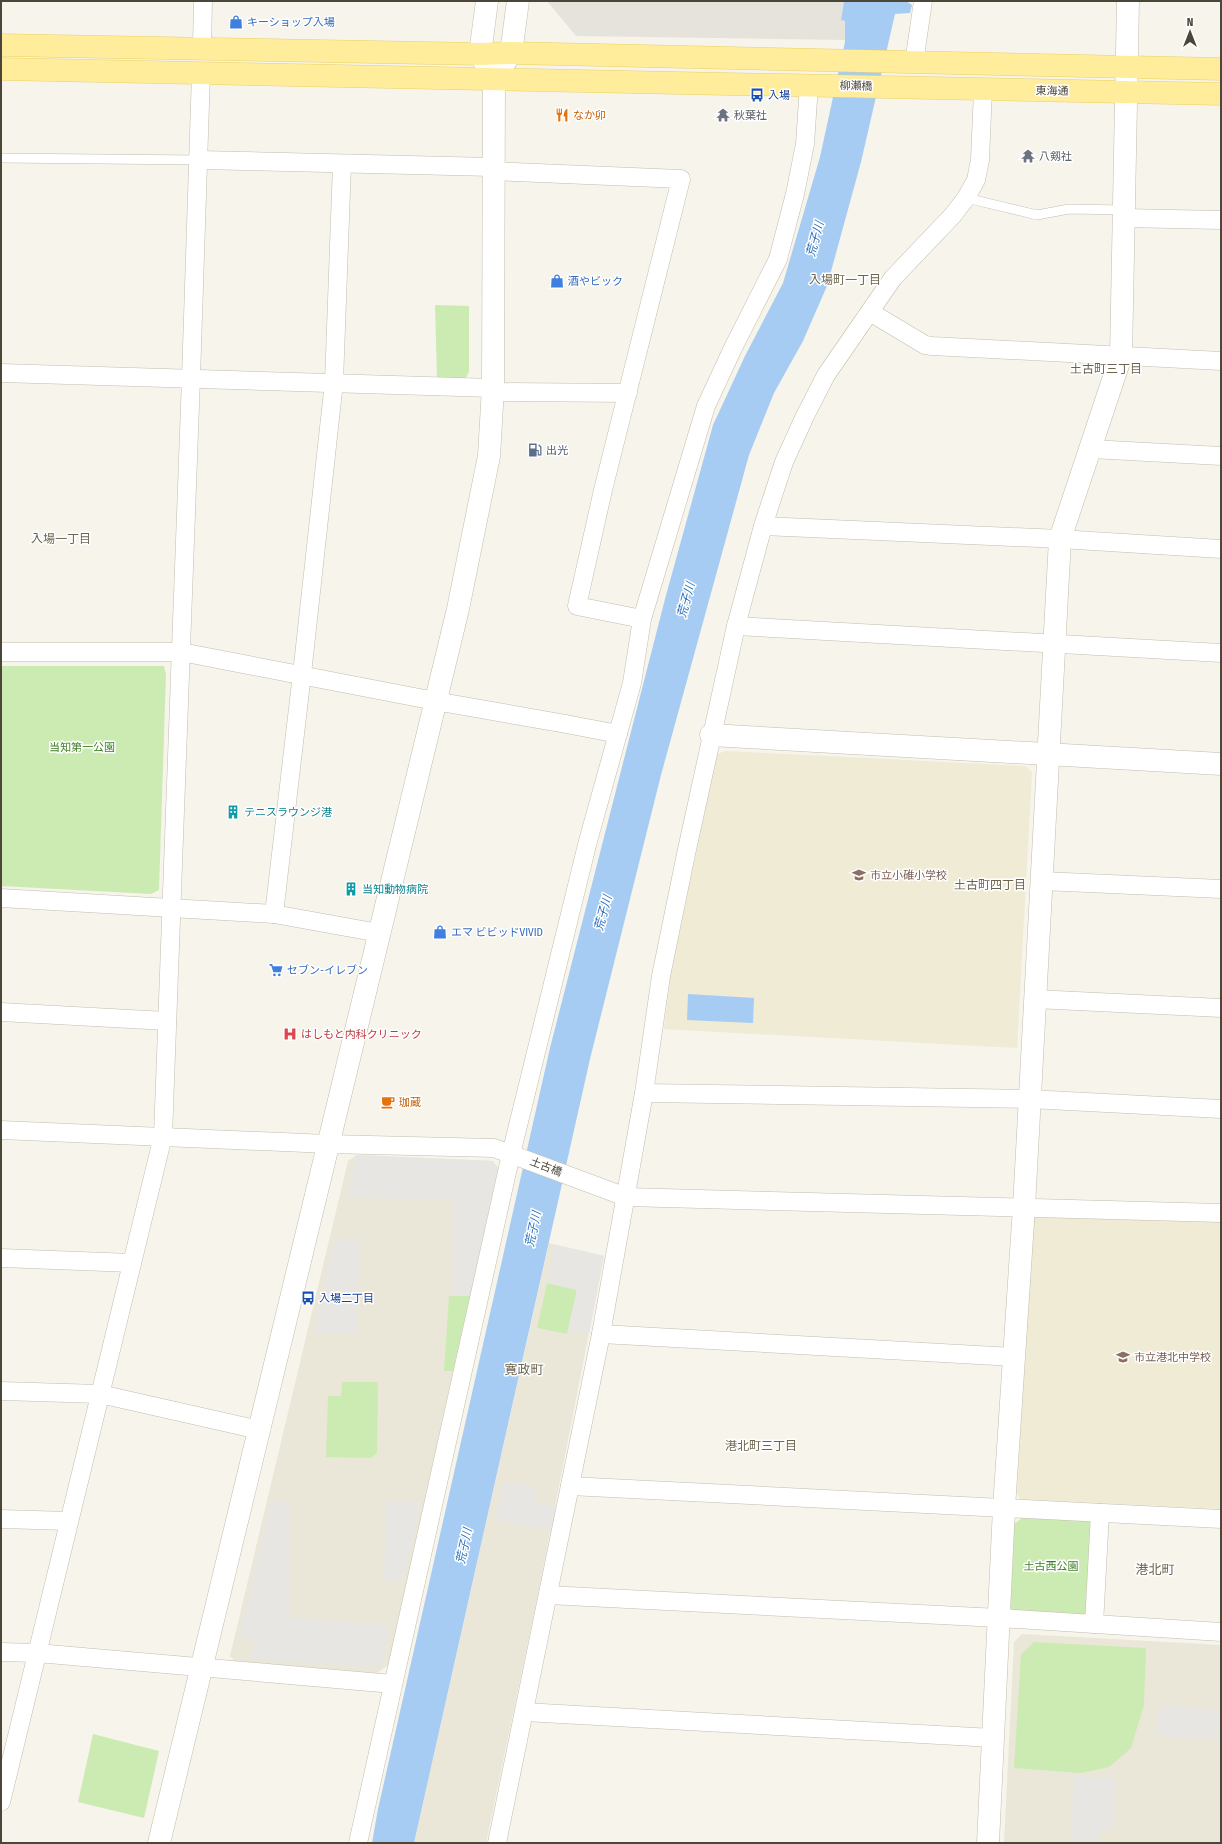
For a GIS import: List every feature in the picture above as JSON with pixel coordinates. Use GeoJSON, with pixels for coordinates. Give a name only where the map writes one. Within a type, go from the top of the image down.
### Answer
{"type":"FeatureCollection","features":[{"type":"Feature","properties":{"kind":"main road"},"geometry":{"type":"LineString","coordinates":[[1,45],[480,54],[511,53],[1126,68],[1221,68]]}},
{"type":"Feature","properties":{"kind":"main road","name":"柳瀬橋"},"geometry":{"type":"LineString","coordinates":[[1,70],[201,72],[882,87]]}},
{"type":"Feature","properties":{"kind":"main road","name":"東海通"},"geometry":{"type":"LineString","coordinates":[[882,87],[1221,94]]}},
{"type":"Feature","properties":{"kind":"street"},"geometry":{"type":"LineString","coordinates":[[202,48],[203,1]]}},
{"type":"Feature","properties":{"kind":"street"},"geometry":{"type":"LineString","coordinates":[[159,1843],[458,609],[489,456],[493,390],[492,169],[494,79],[480,54],[487,1]]}},
{"type":"Feature","properties":{"kind":"street"},"geometry":{"type":"LineString","coordinates":[[494,79],[511,53],[518,1]]}},
{"type":"Feature","properties":{"kind":"street"},"geometry":{"type":"LineString","coordinates":[[914,63],[923,1]]}},
{"type":"Feature","properties":{"kind":"street"},"geometry":{"type":"LineString","coordinates":[[988,1843],[1004,1508],[1024,1207],[1060,539],[1122,356],[1128,1]]}},
{"type":"Feature","properties":{"kind":"street"},"geometry":{"type":"LineString","coordinates":[[2,1794],[162,1136],[181,652],[201,72]]}},
{"type":"Feature","properties":{"kind":"street"},"geometry":{"type":"LineString","coordinates":[[358,1843],[393,1684],[588,841],[632,682],[642,620],[706,406],[778,259],[795,194],[805,144],[809,85]]}},
{"type":"Feature","properties":{"kind":"street"},"geometry":{"type":"LineString","coordinates":[[497,1843],[601,1334],[644,1093],[661,976],[711,736],[736,626],[763,526],[784,462],[804,416],[826,375],[893,278],[953,215],[966,198],[976,180],[980,160],[983,90]]}},
{"type":"Feature","properties":{"kind":"street"},"geometry":{"type":"LineString","coordinates":[[199,160],[492,169],[681,179],[603,490],[577,606],[642,620]]}},
{"type":"Feature","properties":{"kind":"street"},"geometry":{"type":"LineString","coordinates":[[274,914],[334,382],[342,164]]}},
{"type":"Feature","properties":{"kind":"street"},"geometry":{"type":"LineString","coordinates":[[1124,214],[1221,220]]}},
{"type":"Feature","properties":{"kind":"street"},"geometry":{"type":"LineString","coordinates":[[870,312],[925,345],[932,346],[1221,361]]}},
{"type":"Feature","properties":{"kind":"street"},"geometry":{"type":"LineString","coordinates":[[1,373],[334,382],[493,390],[628,394]]}},
{"type":"Feature","properties":{"kind":"street"},"geometry":{"type":"LineString","coordinates":[[1091,449],[1221,456]]}},
{"type":"Feature","properties":{"kind":"street"},"geometry":{"type":"LineString","coordinates":[[763,526],[1060,539],[1221,548]]}},
{"type":"Feature","properties":{"kind":"street"},"geometry":{"type":"LineString","coordinates":[[736,626],[1221,653]]}},
{"type":"Feature","properties":{"kind":"street"},"geometry":{"type":"LineString","coordinates":[[1,652],[181,652],[618,734]]}},
{"type":"Feature","properties":{"kind":"street"},"geometry":{"type":"LineString","coordinates":[[711,736],[1221,764]]}},
{"type":"Feature","properties":{"kind":"street"},"geometry":{"type":"LineString","coordinates":[[1042,881],[1221,889]]}},
{"type":"Feature","properties":{"kind":"street"},"geometry":{"type":"LineString","coordinates":[[1,898],[274,914],[379,933]]}},
{"type":"Feature","properties":{"kind":"street"},"geometry":{"type":"LineString","coordinates":[[1035,998],[1221,1008]]}},
{"type":"Feature","properties":{"kind":"street"},"geometry":{"type":"LineString","coordinates":[[1,1012],[167,1021]]}},
{"type":"Feature","properties":{"kind":"street"},"geometry":{"type":"LineString","coordinates":[[644,1093],[1030,1099],[1221,1109]]}},
{"type":"Feature","properties":{"kind":"street","name":"土古橋"},"geometry":{"type":"LineString","coordinates":[[1,1130],[328,1144],[494,1148],[626,1197],[1221,1213]]}},
{"type":"Feature","properties":{"kind":"street"},"geometry":{"type":"LineString","coordinates":[[1,1258],[132,1263]]}},
{"type":"Feature","properties":{"kind":"street"},"geometry":{"type":"LineString","coordinates":[[601,1334],[1014,1357]]}},
{"type":"Feature","properties":{"kind":"street"},"geometry":{"type":"LineString","coordinates":[[1,1391],[100,1394],[259,1430]]}},
{"type":"Feature","properties":{"kind":"street"},"geometry":{"type":"LineString","coordinates":[[570,1486],[1221,1519]]}},
{"type":"Feature","properties":{"kind":"street"},"geometry":{"type":"LineString","coordinates":[[1094,1624],[1100,1513]]}},
{"type":"Feature","properties":{"kind":"street"},"geometry":{"type":"LineString","coordinates":[[1,1519],[69,1520]]}},
{"type":"Feature","properties":{"kind":"street"},"geometry":{"type":"LineString","coordinates":[[548,1595],[999,1618],[1221,1632]]}},
{"type":"Feature","properties":{"kind":"street"},"geometry":{"type":"LineString","coordinates":[[1,1652],[37,1653],[393,1684]]}},
{"type":"Feature","properties":{"kind":"street"},"geometry":{"type":"LineString","coordinates":[[524,1712],[993,1738]]}},
{"type":"Feature","properties":{"kind":"lane"},"geometry":{"type":"LineString","coordinates":[[1,158],[199,160]]}},
{"type":"Feature","properties":{"kind":"lane"},"geometry":{"type":"LineString","coordinates":[[966,198],[1037,215],[1069,209],[1124,214]]}},
{"type":"Feature","properties":{"kind":"shaded area"},"geometry":{"type":"Polygon","coordinates":[[[547,1],[844,1],[841,19],[845,21],[845,40],[576,36],[547,1]]]}},
{"type":"Feature","properties":{"kind":"shaded area","name":"市立小碓小学校"},"geometry":{"type":"Polygon","coordinates":[[[726,751],[1025,766],[1032,772],[1017,1048],[664,1029],[670,979],[717,754],[726,751]]]}},
{"type":"Feature","properties":{"kind":"shaded area"},"geometry":{"type":"Polygon","coordinates":[[[357,1155],[493,1161],[498,1168],[388,1665],[377,1673],[235,1661],[230,1656],[348,1161],[357,1155]]]}},
{"type":"Feature","properties":{"kind":"shaded area"},"geometry":{"type":"Polygon","coordinates":[[[357,1155],[493,1161],[498,1168],[470,1296],[452,1295],[453,1199],[348,1198],[357,1155]]]}},
{"type":"Feature","properties":{"kind":"shaded area","name":"市立港北中学校"},"geometry":{"type":"Polygon","coordinates":[[[1037,1216],[1221,1221],[1221,1509],[1020,1499],[1017,1493],[1032,1220],[1037,1216]]]}},
{"type":"Feature","properties":{"kind":"shaded area"},"geometry":{"type":"Polygon","coordinates":[[[337,1238],[359,1239],[358,1334],[314,1334],[333,1242],[337,1242],[337,1238]]]}},
{"type":"Feature","properties":{"kind":"shaded area"},"geometry":{"type":"Polygon","coordinates":[[[549,1243],[604,1256],[538,1594],[486,1843],[414,1843],[549,1243]]]}},
{"type":"Feature","properties":{"kind":"shaded area"},"geometry":{"type":"Polygon","coordinates":[[[555,1245],[604,1256],[589,1334],[568,1330],[577,1290],[547,1283],[555,1245]]]}},
{"type":"Feature","properties":{"kind":"shaded area"},"geometry":{"type":"Polygon","coordinates":[[[503,1481],[538,1488],[535,1502],[556,1507],[551,1532],[495,1520],[503,1481]]]}},
{"type":"Feature","properties":{"kind":"shaded area"},"geometry":{"type":"Polygon","coordinates":[[[271,1501],[290,1501],[289,1617],[384,1625],[384,1627],[390,1628],[383,1663],[377,1667],[251,1659],[255,1642],[238,1638],[271,1501]]]}},
{"type":"Feature","properties":{"kind":"shaded area"},"geometry":{"type":"Polygon","coordinates":[[[386,1501],[421,1502],[403,1581],[384,1580],[386,1501]]]}},
{"type":"Feature","properties":{"kind":"shaded area"},"geometry":{"type":"Polygon","coordinates":[[[1022,1634],[1221,1645],[1221,1843],[1004,1843],[1014,1642],[1022,1634]]]}},
{"type":"Feature","properties":{"kind":"shaded area"},"geometry":{"type":"Polygon","coordinates":[[[1159,1706],[1221,1710],[1221,1740],[1157,1736],[1159,1706]]]}},
{"type":"Feature","properties":{"kind":"shaded area"},"geometry":{"type":"Polygon","coordinates":[[[1074,1776],[1116,1779],[1114,1830],[1099,1829],[1098,1843],[1070,1843],[1074,1776]]]}},
{"type":"Feature","properties":{"kind":"green space"},"geometry":{"type":"Polygon","coordinates":[[[435,305],[469,306],[469,372],[465,379],[437,378],[435,305]]]}},
{"type":"Feature","properties":{"kind":"green space","name":"当知第一公園"},"geometry":{"type":"Polygon","coordinates":[[[1,666],[164,666],[166,674],[159,890],[151,894],[1,886],[1,666]]]}},
{"type":"Feature","properties":{"kind":"green space"},"geometry":{"type":"Polygon","coordinates":[[[547,1283],[577,1290],[567,1334],[537,1328],[547,1283]]]}},
{"type":"Feature","properties":{"kind":"green space"},"geometry":{"type":"Polygon","coordinates":[[[449,1296],[470,1296],[453,1371],[444,1371],[449,1296]]]}},
{"type":"Feature","properties":{"kind":"green space"},"geometry":{"type":"Polygon","coordinates":[[[342,1382],[378,1382],[377,1453],[371,1458],[326,1457],[328,1396],[341,1396],[342,1382]]]}},
{"type":"Feature","properties":{"kind":"green space","name":"土古西公園"},"geometry":{"type":"Polygon","coordinates":[[[1022,1518],[1089,1521],[1092,1526],[1090,1612],[1083,1617],[1018,1614],[1010,1607],[1014,1524],[1022,1518]]]}},
{"type":"Feature","properties":{"kind":"green space"},"geometry":{"type":"Polygon","coordinates":[[[1034,1642],[1146,1648],[1144,1705],[1131,1748],[1109,1767],[1081,1773],[1014,1768],[1021,1654],[1034,1642]]]}},
{"type":"Feature","properties":{"kind":"green space"},"geometry":{"type":"Polygon","coordinates":[[[93,1734],[159,1751],[144,1818],[78,1802],[93,1734]]]}},
{"type":"Feature","properties":{"kind":"water","name":"荒子川"},"geometry":{"type":"Polygon","coordinates":[[[844,1],[906,1],[912,5],[910,13],[895,14],[861,162],[827,286],[803,341],[774,393],[749,455],[661,775],[590,1059],[414,1843],[372,1843],[378,1809],[550,1048],[665,599],[713,425],[745,356],[783,283],[820,157],[845,42],[845,21],[841,20],[844,1]]]}},
{"type":"Feature","properties":{"kind":"water"},"geometry":{"type":"Polygon","coordinates":[[[688,994],[754,998],[753,1023],[687,1020],[688,994]]]}},
{"type":"Feature","properties":{"kind":"place","name":"キーショップ入場"},"geometry":{"type":"Point","coordinates":[236,22]}},
{"type":"Feature","properties":{"kind":"place","name":"入場"},"geometry":{"type":"Point","coordinates":[757,95]}},
{"type":"Feature","properties":{"kind":"place","name":"なか卯"},"geometry":{"type":"Point","coordinates":[562,115]}},
{"type":"Feature","properties":{"kind":"place","name":"秋葉社"},"geometry":{"type":"Point","coordinates":[723,115]}},
{"type":"Feature","properties":{"kind":"place","name":"八剱社"},"geometry":{"type":"Point","coordinates":[1028,156]}},
{"type":"Feature","properties":{"kind":"place","name":"酒やビック"},"geometry":{"type":"Point","coordinates":[557,281]}},
{"type":"Feature","properties":{"kind":"place","name":"出光"},"geometry":{"type":"Point","coordinates":[535,450]}},
{"type":"Feature","properties":{"kind":"place","name":"テニスラウンジ港"},"geometry":{"type":"Point","coordinates":[233,812]}},
{"type":"Feature","properties":{"kind":"place","name":"市立小碓小学校"},"geometry":{"type":"Point","coordinates":[859,875]}},
{"type":"Feature","properties":{"kind":"place","name":"当知動物病院"},"geometry":{"type":"Point","coordinates":[351,889]}},
{"type":"Feature","properties":{"kind":"place","name":"エマ ビビッドVIVID"},"geometry":{"type":"Point","coordinates":[440,932]}},
{"type":"Feature","properties":{"kind":"place","name":"セブン-イレブン"},"geometry":{"type":"Point","coordinates":[276,970]}},
{"type":"Feature","properties":{"kind":"place","name":"はしもと内科クリニック"},"geometry":{"type":"Point","coordinates":[290,1034]}},
{"type":"Feature","properties":{"kind":"place","name":"珈蔵"},"geometry":{"type":"Point","coordinates":[388,1102]}},
{"type":"Feature","properties":{"kind":"place","name":"入場二丁目"},"geometry":{"type":"Point","coordinates":[308,1298]}},
{"type":"Feature","properties":{"kind":"place","name":"市立港北中学校"},"geometry":{"type":"Point","coordinates":[1123,1357]}},
{"type":"Feature","properties":{"kind":"district","name":"入場町一丁目"},"geometry":{"type":"Point","coordinates":[845,280]}},
{"type":"Feature","properties":{"kind":"district","name":"土古町三丁目"},"geometry":{"type":"Point","coordinates":[1106,369]}},
{"type":"Feature","properties":{"kind":"district","name":"入場一丁目"},"geometry":{"type":"Point","coordinates":[61,539]}},
{"type":"Feature","properties":{"kind":"district","name":"土古町四丁目"},"geometry":{"type":"Point","coordinates":[990,885]}},
{"type":"Feature","properties":{"kind":"district","name":"寛政町"},"geometry":{"type":"Point","coordinates":[524,1369]}},
{"type":"Feature","properties":{"kind":"district","name":"港北町三丁目"},"geometry":{"type":"Point","coordinates":[761,1446]}},
{"type":"Feature","properties":{"kind":"district","name":"港北町"},"geometry":{"type":"Point","coordinates":[1155,1569]}}]}
